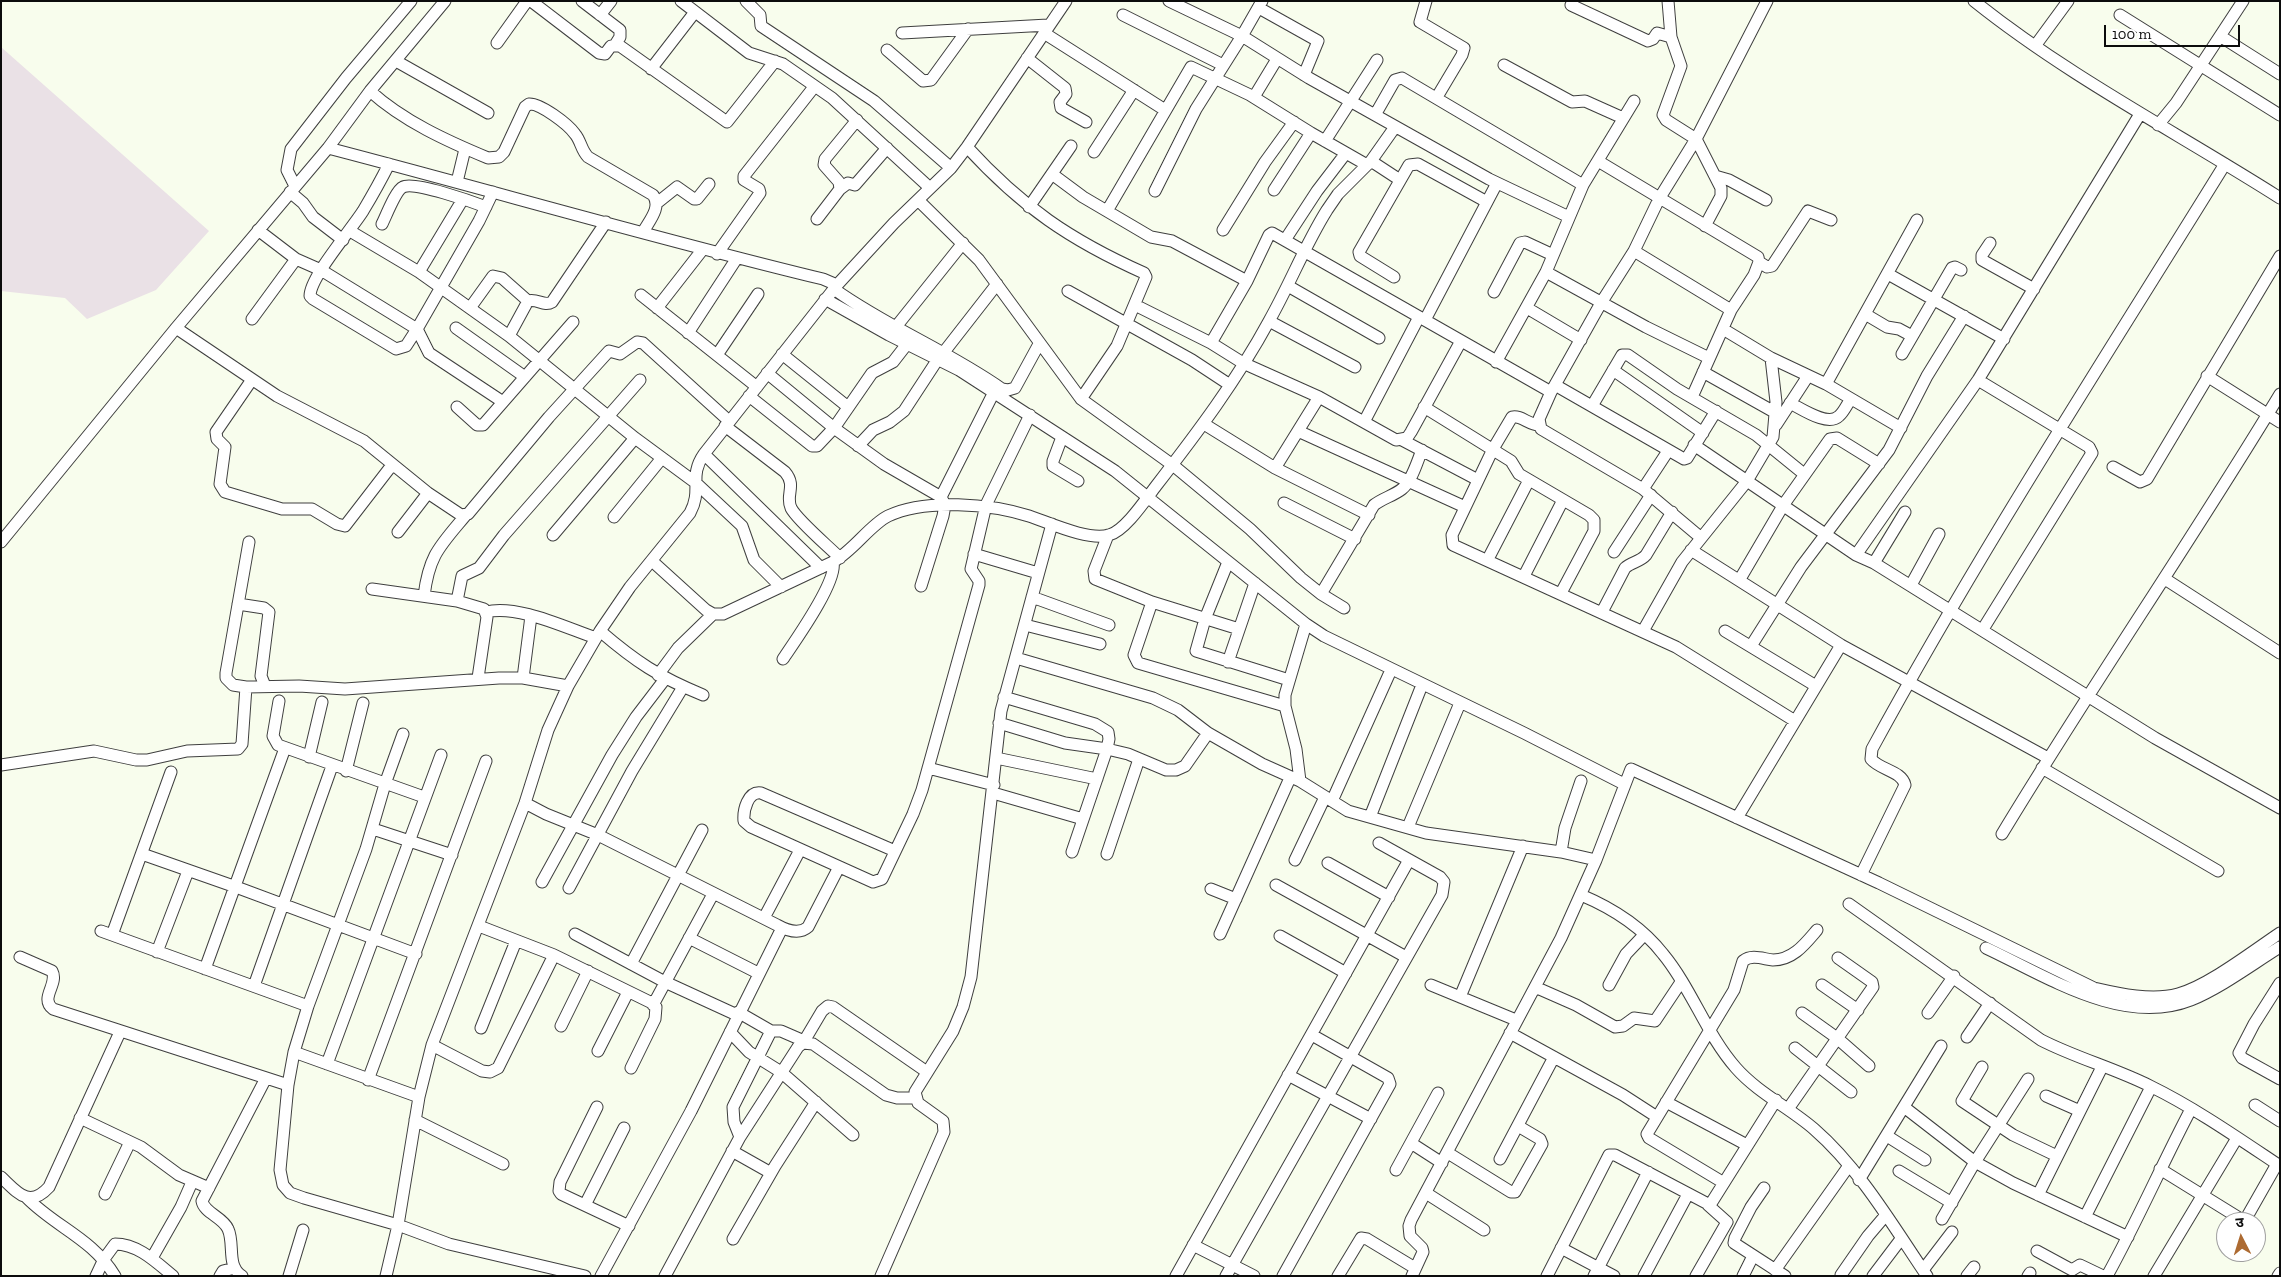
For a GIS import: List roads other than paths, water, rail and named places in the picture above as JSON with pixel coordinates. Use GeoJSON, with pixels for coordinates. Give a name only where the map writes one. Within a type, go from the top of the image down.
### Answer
{"type":"FeatureCollection","features":[{"type":"Feature","properties":{"kind":"street"},"geometry":{"type":"LineString","coordinates":[[411,1],[346,78],[291,149],[287,170],[297,195],[313,217],[419,272],[509,336],[635,438],[696,483],[742,526],[754,560],[781,587]]}},
{"type":"Feature","properties":{"kind":"street"},"geometry":{"type":"LineString","coordinates":[[1,542],[258,230],[297,195],[328,148],[370,91],[445,1]]}},
{"type":"Feature","properties":{"kind":"street"},"geometry":{"type":"LineString","coordinates":[[496,43],[526,1]]}},
{"type":"Feature","properties":{"kind":"street"},"geometry":{"type":"LineString","coordinates":[[531,1],[599,53],[605,54],[615,45],[620,37],[620,30],[582,1]]}},
{"type":"Feature","properties":{"kind":"street"},"geometry":{"type":"LineString","coordinates":[[600,15],[611,1]]}},
{"type":"Feature","properties":{"kind":"street"},"geometry":{"type":"LineString","coordinates":[[746,1],[759,6],[761,26],[874,101],[951,168]]}},
{"type":"Feature","properties":{"kind":"street"},"geometry":{"type":"LineString","coordinates":[[386,1276],[398,1225],[419,1098],[432,1045],[525,803],[548,730],[568,686],[598,634],[630,587],[690,513],[695,503],[696,483],[694,473],[697,463],[831,292],[894,223],[951,168],[1066,1]]}},
{"type":"Feature","properties":{"kind":"street"},"geometry":{"type":"LineString","coordinates":[[1169,1],[1242,36],[1304,75],[1497,183],[1569,217]]}},
{"type":"Feature","properties":{"kind":"street"},"geometry":{"type":"LineString","coordinates":[[1426,1],[1420,22],[1464,48],[1462,55],[1437,98]]}},
{"type":"Feature","properties":{"kind":"street"},"geometry":{"type":"LineString","coordinates":[[1668,1],[1671,37],[1681,66],[1663,115],[1666,120],[1696,139],[1721,188],[1721,196],[1705,226]]}},
{"type":"Feature","properties":{"kind":"street"},"geometry":{"type":"LineString","coordinates":[[1700,537],[1647,492],[1541,430],[1539,419],[1553,388],[1601,303],[1634,251],[1659,199],[1696,139],[1767,1]]}},
{"type":"Feature","properties":{"kind":"street"},"geometry":{"type":"LineString","coordinates":[[1974,1],[2035,46],[2140,114],[2280,198]]}},
{"type":"Feature","properties":{"kind":"street"},"geometry":{"type":"LineString","coordinates":[[2035,46],[2068,1]]}},
{"type":"Feature","properties":{"kind":"street"},"geometry":{"type":"LineString","coordinates":[[2158,125],[2176,103],[2242,1]]}},
{"type":"Feature","properties":{"kind":"street"},"geometry":{"type":"LineString","coordinates":[[651,69],[689,5],[749,53],[775,61],[794,71],[832,98],[930,188]]}},
{"type":"Feature","properties":{"kind":"street"},"geometry":{"type":"LineString","coordinates":[[1155,191],[1186,129],[1260,5],[1318,41],[1304,75]]}},
{"type":"Feature","properties":{"kind":"street"},"geometry":{"type":"LineString","coordinates":[[1570,5],[1644,40],[1651,41],[1657,33],[1671,37]]}},
{"type":"Feature","properties":{"kind":"street"},"geometry":{"type":"LineString","coordinates":[[1123,15],[1223,65]]}},
{"type":"Feature","properties":{"kind":"street"},"geometry":{"type":"LineString","coordinates":[[2120,15],[2280,115]]}},
{"type":"Feature","properties":{"kind":"street"},"geometry":{"type":"LineString","coordinates":[[887,50],[923,81],[927,82],[931,80],[968,29]]}},
{"type":"Feature","properties":{"kind":"street"},"geometry":{"type":"LineString","coordinates":[[902,33],[968,29],[1046,29],[1165,110]]}},
{"type":"Feature","properties":{"kind":"street"},"geometry":{"type":"LineString","coordinates":[[2220,36],[2280,74]]}},
{"type":"Feature","properties":{"kind":"street"},"geometry":{"type":"LineString","coordinates":[[615,45],[727,122],[775,61]]}},
{"type":"Feature","properties":{"kind":"street"},"geometry":{"type":"LineString","coordinates":[[1027,58],[1065,88],[1066,94],[1060,102],[1061,108],[1086,122]]}},
{"type":"Feature","properties":{"kind":"street"},"geometry":{"type":"LineString","coordinates":[[1254,97],[1277,59]]}},
{"type":"Feature","properties":{"kind":"street"},"geometry":{"type":"LineString","coordinates":[[1325,141],[1377,60]]}},
{"type":"Feature","properties":{"kind":"street"},"geometry":{"type":"LineString","coordinates":[[396,61],[488,113]]}},
{"type":"Feature","properties":{"kind":"street"},"geometry":{"type":"LineString","coordinates":[[1504,65],[1572,102],[1585,101],[1623,118]]}},
{"type":"Feature","properties":{"kind":"street"},"geometry":{"type":"LineString","coordinates":[[1107,211],[1191,67],[1254,97],[1346,153],[1400,180]]}},
{"type":"Feature","properties":{"kind":"street"},"geometry":{"type":"LineString","coordinates":[[1375,115],[1398,78],[1412,82],[1583,185]]}},
{"type":"Feature","properties":{"kind":"street"},"geometry":{"type":"LineString","coordinates":[[717,254],[760,193],[758,189],[744,180],[744,176],[814,87]]}},
{"type":"Feature","properties":{"kind":"street"},"geometry":{"type":"LineString","coordinates":[[1094,152],[1134,90]]}},
{"type":"Feature","properties":{"kind":"street"},"geometry":{"type":"LineString","coordinates":[[370,91],[393,109],[465,149],[488,158],[499,157],[504,152],[525,107],[535,103],[573,132],[588,157],[653,195],[657,203]]}},
{"type":"Feature","properties":{"kind":"street"},"geometry":{"type":"LineString","coordinates":[[1496,362],[1546,272],[1583,185],[1634,101]]}},
{"type":"Feature","properties":{"kind":"street"},"geometry":{"type":"LineString","coordinates":[[1856,555],[1978,380],[2140,114]]}},
{"type":"Feature","properties":{"kind":"street"},"geometry":{"type":"LineString","coordinates":[[840,189],[839,182],[826,168],[824,162],[857,120]]}},
{"type":"Feature","properties":{"kind":"street"},"geometry":{"type":"LineString","coordinates":[[1223,230],[1265,162],[1294,122]]}},
{"type":"Feature","properties":{"kind":"street"},"geometry":{"type":"LineString","coordinates":[[542,882],[623,736],[678,648],[713,614],[732,611],[837,560],[887,516],[943,501],[986,505],[1092,536],[1108,535],[1120,529],[1174,466],[1204,424],[1269,321],[1327,210],[1338,194],[1369,163],[1395,127]]}},
{"type":"Feature","properties":{"kind":"street"},"geometry":{"type":"LineString","coordinates":[[1274,190],[1311,133]]}},
{"type":"Feature","properties":{"kind":"street"},"geometry":{"type":"LineString","coordinates":[[1028,207],[1071,146]]}},
{"type":"Feature","properties":{"kind":"street"},"geometry":{"type":"LineString","coordinates":[[967,147],[1028,207],[1091,248],[1144,273],[1145,282],[1127,325],[1116,346],[1081,399]]}},
{"type":"Feature","properties":{"kind":"street"},"geometry":{"type":"LineString","coordinates":[[328,148],[643,232],[717,254],[823,279],[831,292],[907,344],[941,356],[959,370],[1062,437],[1115,470],[1153,490],[1228,562],[1306,624],[1345,648],[1422,685],[1524,733],[1626,777]]}},
{"type":"Feature","properties":{"kind":"street"},"geometry":{"type":"LineString","coordinates":[[817,219],[840,189],[848,183],[855,185],[887,148]]}},
{"type":"Feature","properties":{"kind":"street"},"geometry":{"type":"LineString","coordinates":[[457,182],[465,149]]}},
{"type":"Feature","properties":{"kind":"street"},"geometry":{"type":"LineString","coordinates":[[1285,240],[1317,191],[1346,153]]}},
{"type":"Feature","properties":{"kind":"street"},"geometry":{"type":"LineString","coordinates":[[1598,161],[1754,254],[1759,262],[1768,267],[1772,266],[1808,210],[1831,220]]}},
{"type":"Feature","properties":{"kind":"street"},"geometry":{"type":"LineString","coordinates":[[389,164],[378,186],[321,270],[310,291],[313,299],[396,349],[406,346],[417,329],[493,192]]}},
{"type":"Feature","properties":{"kind":"street"},"geometry":{"type":"LineString","coordinates":[[1394,277],[1360,256],[1359,249],[1409,165],[1418,164],[1487,202]]}},
{"type":"Feature","properties":{"kind":"street"},"geometry":{"type":"LineString","coordinates":[[1861,874],[1904,790],[1904,781],[1901,777],[1874,763],[1870,754],[1908,682],[2013,504],[2225,164]]}},
{"type":"Feature","properties":{"kind":"street"},"geometry":{"type":"LineString","coordinates":[[1052,174],[1083,197],[1151,237],[1172,241],[1247,281]]}},
{"type":"Feature","properties":{"kind":"street"},"geometry":{"type":"LineString","coordinates":[[1715,176],[1729,180],[1766,200]]}},
{"type":"Feature","properties":{"kind":"street"},"geometry":{"type":"LineString","coordinates":[[1364,422],[1497,183]]}},
{"type":"Feature","properties":{"kind":"street"},"geometry":{"type":"LineString","coordinates":[[643,232],[657,203],[676,187],[697,199],[709,184]]}},
{"type":"Feature","properties":{"kind":"street"},"geometry":{"type":"LineString","coordinates":[[382,224],[400,189],[404,186],[416,186],[486,207]]}},
{"type":"Feature","properties":{"kind":"street"},"geometry":{"type":"LineString","coordinates":[[419,272],[463,199]]}},
{"type":"Feature","properties":{"kind":"street"},"geometry":{"type":"LineString","coordinates":[[918,200],[979,260],[1081,399],[1174,466],[1250,530],[1321,594],[1344,608]]}},
{"type":"Feature","properties":{"kind":"street"},"geometry":{"type":"LineString","coordinates":[[1826,384],[1917,220]]}},
{"type":"Feature","properties":{"kind":"street"},"geometry":{"type":"LineString","coordinates":[[528,301],[534,300],[544,304],[552,302],[606,222]]}},
{"type":"Feature","properties":{"kind":"street"},"geometry":{"type":"LineString","coordinates":[[258,230],[296,258],[321,270],[417,329],[429,352],[502,402]]}},
{"type":"Feature","properties":{"kind":"street"},"geometry":{"type":"LineString","coordinates":[[1211,343],[1247,281],[1270,233],[1274,233],[1496,362],[1592,406],[1684,459],[1716,411]]}},
{"type":"Feature","properties":{"kind":"street"},"geometry":{"type":"LineString","coordinates":[[1494,292],[1520,242],[1525,242],[1553,255]]}},
{"type":"Feature","properties":{"kind":"street"},"geometry":{"type":"LineString","coordinates":[[1990,242],[1982,255],[1982,260],[2034,289]]}},
{"type":"Feature","properties":{"kind":"street"},"geometry":{"type":"LineString","coordinates":[[895,328],[963,243]]}},
{"type":"Feature","properties":{"kind":"street"},"geometry":{"type":"LineString","coordinates":[[657,308],[702,249]]}},
{"type":"Feature","properties":{"kind":"street"},"geometry":{"type":"LineString","coordinates":[[1634,251],[1731,310]]}},
{"type":"Feature","properties":{"kind":"street"},"geometry":{"type":"LineString","coordinates":[[2113,467],[2140,482],[2145,482],[2206,376],[2280,256]]}},
{"type":"Feature","properties":{"kind":"street"},"geometry":{"type":"LineString","coordinates":[[252,319],[296,258]]}},
{"type":"Feature","properties":{"kind":"street"},"geometry":{"type":"LineString","coordinates":[[688,332],[737,258]]}},
{"type":"Feature","properties":{"kind":"street"},"geometry":{"type":"LineString","coordinates":[[1354,279],[1366,260]]}},
{"type":"Feature","properties":{"kind":"street"},"geometry":{"type":"LineString","coordinates":[[1692,397],[1731,310],[1749,285],[1759,262]]}},
{"type":"Feature","properties":{"kind":"street"},"geometry":{"type":"LineString","coordinates":[[1902,354],[1952,268],[1955,267],[1961,270]]}},
{"type":"Feature","properties":{"kind":"street"},"geometry":{"type":"LineString","coordinates":[[1546,272],[1601,303],[1709,358]]}},
{"type":"Feature","properties":{"kind":"street"},"geometry":{"type":"LineString","coordinates":[[1888,274],[2004,339]]}},
{"type":"Feature","properties":{"kind":"street"},"geometry":{"type":"LineString","coordinates":[[470,308],[493,276],[502,278],[528,301]]}},
{"type":"Feature","properties":{"kind":"street"},"geometry":{"type":"LineString","coordinates":[[858,446],[872,430],[890,422],[904,411],[941,356],[997,284]]}},
{"type":"Feature","properties":{"kind":"street"},"geometry":{"type":"LineString","coordinates":[[1288,286],[1380,338]]}},
{"type":"Feature","properties":{"kind":"street"},"geometry":{"type":"LineString","coordinates":[[1068,291],[1192,360],[1230,385]]}},
{"type":"Feature","properties":{"kind":"street"},"geometry":{"type":"LineString","coordinates":[[831,292],[1002,389],[1015,388],[1039,344]]}},
{"type":"Feature","properties":{"kind":"street"},"geometry":{"type":"LineString","coordinates":[[717,355],[758,294]]}},
{"type":"Feature","properties":{"kind":"street"},"geometry":{"type":"LineString","coordinates":[[641,295],[717,355],[812,446],[818,446],[834,428],[872,373],[893,362],[907,344]]}},
{"type":"Feature","properties":{"kind":"street"},"geometry":{"type":"LineString","coordinates":[[509,336],[528,301]]}},
{"type":"Feature","properties":{"kind":"street"},"geometry":{"type":"LineString","coordinates":[[1135,305],[1211,343],[1243,362],[1319,397],[1396,440],[1402,440],[1478,480]]}},
{"type":"Feature","properties":{"kind":"street"},"geometry":{"type":"LineString","coordinates":[[1527,308],[1581,340]]}},
{"type":"Feature","properties":{"kind":"street"},"geometry":{"type":"LineString","coordinates":[[1865,314],[1887,328],[1899,329],[1912,336]]}},
{"type":"Feature","properties":{"kind":"street"},"geometry":{"type":"LineString","coordinates":[[1751,646],[1777,603],[1825,534],[1879,464],[1901,428],[1926,376],[1964,316]]}},
{"type":"Feature","properties":{"kind":"street"},"geometry":{"type":"LineString","coordinates":[[1269,321],[1354,367]]}},
{"type":"Feature","properties":{"kind":"street"},"geometry":{"type":"LineString","coordinates":[[457,407],[480,426],[573,322]]}},
{"type":"Feature","properties":{"kind":"street"},"geometry":{"type":"LineString","coordinates":[[176,328],[251,381],[276,396],[348,431],[364,441],[428,493],[457,514],[464,516]]}},
{"type":"Feature","properties":{"kind":"street"},"geometry":{"type":"LineString","coordinates":[[456,328],[525,377]]}},
{"type":"Feature","properties":{"kind":"street"},"geometry":{"type":"LineString","coordinates":[[1723,330],[1771,358],[1826,384],[1901,428]]}},
{"type":"Feature","properties":{"kind":"street"},"geometry":{"type":"LineString","coordinates":[[1402,440],[1411,432],[1461,341]]}},
{"type":"Feature","properties":{"kind":"street"},"geometry":{"type":"LineString","coordinates":[[424,596],[428,567],[432,558],[464,516],[607,352],[611,350],[623,353],[640,342],[727,424],[786,472],[790,478],[792,510],[837,560]]}},
{"type":"Feature","properties":{"kind":"street"},"geometry":{"type":"LineString","coordinates":[[782,354],[848,407]]}},
{"type":"Feature","properties":{"kind":"street"},"geometry":{"type":"LineString","coordinates":[[1592,406],[1622,355],[1628,355],[1770,445],[1804,474]]}},
{"type":"Feature","properties":{"kind":"street"},"geometry":{"type":"LineString","coordinates":[[1771,358],[1776,425]]}},
{"type":"Feature","properties":{"kind":"street"},"geometry":{"type":"LineString","coordinates":[[1614,370],[1702,433]]}},
{"type":"Feature","properties":{"kind":"street"},"geometry":{"type":"LineString","coordinates":[[1703,372],[1776,413]]}},
{"type":"Feature","properties":{"kind":"street"},"geometry":{"type":"LineString","coordinates":[[767,373],[858,446],[943,501]]}},
{"type":"Feature","properties":{"kind":"street"},"geometry":{"type":"LineString","coordinates":[[1643,631],[1700,537],[1747,481],[1770,445],[1776,425],[1808,376]]}},
{"type":"Feature","properties":{"kind":"street"},"geometry":{"type":"LineString","coordinates":[[2206,376],[2280,422]]}},
{"type":"Feature","properties":{"kind":"street"},"geometry":{"type":"LineString","coordinates":[[457,602],[462,576],[479,568],[486,561],[504,535],[640,380]]}},
{"type":"Feature","properties":{"kind":"street"},"geometry":{"type":"LineString","coordinates":[[1978,380],[2059,431],[2090,447],[2092,450],[2091,457],[1983,629]]}},
{"type":"Feature","properties":{"kind":"street"},"geometry":{"type":"LineString","coordinates":[[251,381],[216,432],[217,438],[225,447],[220,484],[226,492],[282,509],[312,509],[337,524],[346,526],[392,465]]}},
{"type":"Feature","properties":{"kind":"street"},"geometry":{"type":"LineString","coordinates":[[921,586],[943,516],[943,501],[994,392]]}},
{"type":"Feature","properties":{"kind":"street"},"geometry":{"type":"LineString","coordinates":[[2002,834],[2045,763],[2165,579],[2280,394]]}},
{"type":"Feature","properties":{"kind":"street"},"geometry":{"type":"LineString","coordinates":[[1275,468],[1319,397]]}},
{"type":"Feature","properties":{"kind":"street"},"geometry":{"type":"LineString","coordinates":[[1790,403],[1832,420],[1838,418],[1851,399]]}},
{"type":"Feature","properties":{"kind":"street"},"geometry":{"type":"LineString","coordinates":[[1424,407],[1512,461],[1519,474],[1589,515],[1595,525],[1594,531],[1561,593]]}},
{"type":"Feature","properties":{"kind":"street"},"geometry":{"type":"LineString","coordinates":[[895,851],[761,793],[753,793],[744,812],[746,824],[873,882],[882,879],[913,814],[928,768],[979,585],[979,581],[970,569],[986,505],[1030,415]]}},
{"type":"Feature","properties":{"kind":"street"},"geometry":{"type":"LineString","coordinates":[[1539,425],[1530,424],[1517,416],[1512,417],[1493,449],[1452,535],[1453,545],[1488,559],[1643,631],[1691,656],[1795,721]]}},
{"type":"Feature","properties":{"kind":"street"},"geometry":{"type":"LineString","coordinates":[[1204,424],[1275,468],[1369,515]]}},
{"type":"Feature","properties":{"kind":"street"},"geometry":{"type":"LineString","coordinates":[[1298,431],[1466,507]]}},
{"type":"Feature","properties":{"kind":"street"},"geometry":{"type":"LineString","coordinates":[[1062,437],[1053,466],[1078,481]]}},
{"type":"Feature","properties":{"kind":"street"},"geometry":{"type":"LineString","coordinates":[[553,534],[635,438]]}},
{"type":"Feature","properties":{"kind":"street"},"geometry":{"type":"LineString","coordinates":[[1740,579],[1784,504],[1832,438],[1837,438],[1879,464]]}},
{"type":"Feature","properties":{"kind":"street"},"geometry":{"type":"LineString","coordinates":[[1694,445],[1784,504],[1856,555],[1874,563],[1983,629],[2154,738],[2280,808]]}},
{"type":"Feature","properties":{"kind":"street"},"geometry":{"type":"LineString","coordinates":[[1321,594],[1374,505],[1382,498],[1402,489],[1408,482],[1422,450]]}},
{"type":"Feature","properties":{"kind":"street"},"geometry":{"type":"LineString","coordinates":[[1614,552],[1668,451]]}},
{"type":"Feature","properties":{"kind":"street"},"geometry":{"type":"LineString","coordinates":[[704,454],[821,568]]}},
{"type":"Feature","properties":{"kind":"street"},"geometry":{"type":"LineString","coordinates":[[614,517],[662,458]]}},
{"type":"Feature","properties":{"kind":"street"},"geometry":{"type":"LineString","coordinates":[[1488,559],[1529,480]]}},
{"type":"Feature","properties":{"kind":"street"},"geometry":{"type":"LineString","coordinates":[[398,532],[428,493]]}},
{"type":"Feature","properties":{"kind":"street"},"geometry":{"type":"LineString","coordinates":[[1524,576],[1563,500]]}},
{"type":"Feature","properties":{"kind":"street"},"geometry":{"type":"LineString","coordinates":[[1284,503],[1355,539]]}},
{"type":"Feature","properties":{"kind":"street"},"geometry":{"type":"LineString","coordinates":[[1602,612],[1626,568],[1629,564],[1642,560],[1672,512]]}},
{"type":"Feature","properties":{"kind":"street"},"geometry":{"type":"LineString","coordinates":[[1874,563],[1905,512]]}},
{"type":"Feature","properties":{"kind":"street"},"geometry":{"type":"LineString","coordinates":[[881,1276],[944,1132],[943,1120],[918,1103],[915,1098],[918,1086],[953,1031],[963,1008],[971,977],[994,789],[999,723],[1004,697],[1052,524]]}},
{"type":"Feature","properties":{"kind":"street"},"geometry":{"type":"LineString","coordinates":[[1911,585],[1939,534]]}},
{"type":"Feature","properties":{"kind":"street"},"geometry":{"type":"LineString","coordinates":[[1108,535],[1094,570],[1096,579],[1152,602],[1239,628]]}},
{"type":"Feature","properties":{"kind":"street"},"geometry":{"type":"LineString","coordinates":[[249,542],[226,678],[233,685],[246,687],[375,688],[478,678],[523,678],[568,686]]}},
{"type":"Feature","properties":{"kind":"street"},"geometry":{"type":"LineString","coordinates":[[1691,550],[1740,579],[1841,645],[1908,682],[2045,763],[2218,871]]}},
{"type":"Feature","properties":{"kind":"street"},"geometry":{"type":"LineString","coordinates":[[974,554],[1038,573]]}},
{"type":"Feature","properties":{"kind":"street"},"geometry":{"type":"LineString","coordinates":[[783,659],[828,586],[837,560]]}},
{"type":"Feature","properties":{"kind":"street"},"geometry":{"type":"LineString","coordinates":[[652,561],[713,614]]}},
{"type":"Feature","properties":{"kind":"street"},"geometry":{"type":"LineString","coordinates":[[1228,562],[1205,619],[1196,650],[1228,662],[1289,680]]}},
{"type":"Feature","properties":{"kind":"street"},"geometry":{"type":"LineString","coordinates":[[2165,579],[2280,653]]}},
{"type":"Feature","properties":{"kind":"street"},"geometry":{"type":"LineString","coordinates":[[1228,662],[1255,583]]}},
{"type":"Feature","properties":{"kind":"street"},"geometry":{"type":"LineString","coordinates":[[372,589],[457,602],[484,609],[486,612],[508,610],[598,634],[661,677],[703,696]]}},
{"type":"Feature","properties":{"kind":"street"},"geometry":{"type":"LineString","coordinates":[[1032,597],[1109,625]]}},
{"type":"Feature","properties":{"kind":"street"},"geometry":{"type":"LineString","coordinates":[[1152,602],[1134,655],[1138,663],[1285,706]]}},
{"type":"Feature","properties":{"kind":"street"},"geometry":{"type":"LineString","coordinates":[[238,604],[264,608],[269,612],[262,676],[265,686]]}},
{"type":"Feature","properties":{"kind":"street"},"geometry":{"type":"LineString","coordinates":[[478,678],[486,612]]}},
{"type":"Feature","properties":{"kind":"street"},"geometry":{"type":"LineString","coordinates":[[523,678],[531,616]]}},
{"type":"Feature","properties":{"kind":"street"},"geometry":{"type":"LineString","coordinates":[[1025,624],[1100,644]]}},
{"type":"Feature","properties":{"kind":"street"},"geometry":{"type":"LineString","coordinates":[[1220,934],[1295,780],[1296,749],[1285,706],[1285,695],[1306,624]]}},
{"type":"Feature","properties":{"kind":"street"},"geometry":{"type":"LineString","coordinates":[[1725,631],[1816,686]]}},
{"type":"Feature","properties":{"kind":"street"},"geometry":{"type":"LineString","coordinates":[[1737,818],[1841,645]]}},
{"type":"Feature","properties":{"kind":"street"},"geometry":{"type":"LineString","coordinates":[[1016,658],[1153,698],[1178,710],[1208,733],[1348,811],[1436,834],[1561,852],[1596,860]]}},
{"type":"Feature","properties":{"kind":"street"},"geometry":{"type":"LineString","coordinates":[[1295,860],[1328,799],[1391,670]]}},
{"type":"Feature","properties":{"kind":"street"},"geometry":{"type":"LineString","coordinates":[[1370,817],[1422,685]]}},
{"type":"Feature","properties":{"kind":"street"},"geometry":{"type":"LineString","coordinates":[[1,765],[94,751],[136,760],[147,760],[187,751],[238,749],[242,744],[246,687]]}},
{"type":"Feature","properties":{"kind":"street"},"geometry":{"type":"LineString","coordinates":[[569,888],[642,754],[683,687]]}},
{"type":"Feature","properties":{"kind":"street"},"geometry":{"type":"LineString","coordinates":[[1004,697],[1095,724],[1108,732],[1107,749],[1072,852]]}},
{"type":"Feature","properties":{"kind":"street"},"geometry":{"type":"LineString","coordinates":[[279,701],[274,736],[278,745],[346,771],[424,797]]}},
{"type":"Feature","properties":{"kind":"street"},"geometry":{"type":"LineString","coordinates":[[309,757],[322,702]]}},
{"type":"Feature","properties":{"kind":"street"},"geometry":{"type":"LineString","coordinates":[[346,771],[363,703]]}},
{"type":"Feature","properties":{"kind":"street"},"geometry":{"type":"LineString","coordinates":[[1408,828],[1460,703]]}},
{"type":"Feature","properties":{"kind":"street"},"geometry":{"type":"LineString","coordinates":[[999,723],[1065,743],[1107,749],[1166,770],[1176,770],[1185,766],[1208,733]]}},
{"type":"Feature","properties":{"kind":"street"},"geometry":{"type":"LineString","coordinates":[[403,734],[385,784],[373,829],[308,1006],[294,1052],[288,1085],[280,1170],[283,1184],[290,1192],[304,1198],[398,1225],[449,1244],[586,1276]]}},
{"type":"Feature","properties":{"kind":"street"},"geometry":{"type":"LineString","coordinates":[[205,968],[285,748]]}},
{"type":"Feature","properties":{"kind":"street"},"geometry":{"type":"LineString","coordinates":[[327,1064],[408,840],[441,755]]}},
{"type":"Feature","properties":{"kind":"street"},"geometry":{"type":"LineString","coordinates":[[996,758],[1097,779]]}},
{"type":"Feature","properties":{"kind":"street"},"geometry":{"type":"LineString","coordinates":[[1107,854],[1139,759]]}},
{"type":"Feature","properties":{"kind":"street"},"geometry":{"type":"LineString","coordinates":[[368,1080],[486,761]]}},
{"type":"Feature","properties":{"kind":"street"},"geometry":{"type":"LineString","coordinates":[[254,986],[332,766]]}},
{"type":"Feature","properties":{"kind":"street"},"geometry":{"type":"LineString","coordinates":[[928,768],[1083,819]]}},
{"type":"Feature","properties":{"kind":"street"},"geometry":{"type":"LineString","coordinates":[[1341,1275],[1361,1238],[1367,1239],[1414,1272],[1422,1248],[1410,1236],[1409,1226],[1535,987],[1581,895],[1630,769],[1636,769],[1737,818],[1861,874],[2094,988],[2131,995],[2168,996],[2186,992],[2280,933]]}},
{"type":"Feature","properties":{"kind":"street"},"geometry":{"type":"LineString","coordinates":[[171,772],[142,854],[106,933],[308,1006]]}},
{"type":"Feature","properties":{"kind":"street"},"geometry":{"type":"LineString","coordinates":[[1561,852],[1567,822],[1581,780]]}},
{"type":"Feature","properties":{"kind":"street"},"geometry":{"type":"LineString","coordinates":[[525,803],[546,814],[598,835],[782,928],[800,931],[808,927],[839,867]]}},
{"type":"Feature","properties":{"kind":"street"},"geometry":{"type":"LineString","coordinates":[[373,829],[452,855]]}},
{"type":"Feature","properties":{"kind":"street"},"geometry":{"type":"LineString","coordinates":[[631,964],[702,830]]}},
{"type":"Feature","properties":{"kind":"street"},"geometry":{"type":"LineString","coordinates":[[1226,1276],[1444,888],[1444,882],[1440,877],[1379,843]]}},
{"type":"Feature","properties":{"kind":"street"},"geometry":{"type":"LineString","coordinates":[[1460,997],[1523,846]]}},
{"type":"Feature","properties":{"kind":"street"},"geometry":{"type":"LineString","coordinates":[[764,918],[800,850]]}},
{"type":"Feature","properties":{"kind":"street"},"geometry":{"type":"LineString","coordinates":[[142,854],[416,954]]}},
{"type":"Feature","properties":{"kind":"street"},"geometry":{"type":"LineString","coordinates":[[1176,1276],[1409,860]]}},
{"type":"Feature","properties":{"kind":"street"},"geometry":{"type":"LineString","coordinates":[[1328,863],[1389,897]]}},
{"type":"Feature","properties":{"kind":"street"},"geometry":{"type":"LineString","coordinates":[[158,952],[188,871]]}},
{"type":"Feature","properties":{"kind":"street"},"geometry":{"type":"LineString","coordinates":[[1276,884],[1406,957]]}},
{"type":"Feature","properties":{"kind":"street"},"geometry":{"type":"LineString","coordinates":[[1211,888],[1236,900]]}},
{"type":"Feature","properties":{"kind":"street"},"geometry":{"type":"LineString","coordinates":[[653,1005],[714,894]]}},
{"type":"Feature","properties":{"kind":"street"},"geometry":{"type":"LineString","coordinates":[[1581,895],[1622,916],[1663,953],[1710,1032],[1741,1074],[1814,1129],[1859,1180],[1925,1273],[1952,1232]]}},
{"type":"Feature","properties":{"kind":"street"},"geometry":{"type":"LineString","coordinates":[[1849,904],[1954,976],[2041,1040],[2066,1053],[2151,1086],[2279,1165],[2250,1212]]}},
{"type":"Feature","properties":{"kind":"street"},"geometry":{"type":"LineString","coordinates":[[479,926],[554,955],[653,1005],[657,1013],[655,1019],[631,1068]]}},
{"type":"Feature","properties":{"kind":"street"},"geometry":{"type":"LineString","coordinates":[[601,1276],[730,1032],[737,1014],[782,928]]}},
{"type":"Feature","properties":{"kind":"street"},"geometry":{"type":"LineString","coordinates":[[1724,1183],[1647,1137],[1647,1134],[1710,1032],[1737,983],[1743,961],[1753,957],[1774,960],[1784,958],[1804,946],[1817,930]]}},
{"type":"Feature","properties":{"kind":"street"},"geometry":{"type":"LineString","coordinates":[[575,934],[666,982],[771,1031],[781,1031],[804,1042],[813,1044],[886,1095],[897,1098],[915,1098]]}},
{"type":"Feature","properties":{"kind":"street"},"geometry":{"type":"LineString","coordinates":[[1609,985],[1626,954],[1644,935]]}},
{"type":"Feature","properties":{"kind":"street"},"geometry":{"type":"LineString","coordinates":[[1280,936],[1346,973]]}},
{"type":"Feature","properties":{"kind":"street"},"geometry":{"type":"LineString","coordinates":[[690,938],[758,973]]}},
{"type":"Feature","properties":{"kind":"street"},"geometry":{"type":"LineString","coordinates":[[481,1028],[516,941]]}},
{"type":"Feature","properties":{"kind":"street"},"geometry":{"type":"LineString","coordinates":[[1986,948],[2097,999],[2145,1008],[2168,1006],[2191,1000],[2280,947]]}},
{"type":"Feature","properties":{"kind":"street"},"geometry":{"type":"LineString","coordinates":[[432,1045],[482,1071],[490,1072],[498,1068],[554,955]]}},
{"type":"Feature","properties":{"kind":"street"},"geometry":{"type":"LineString","coordinates":[[20,957],[52,970],[54,978],[47,1000],[49,1006],[53,1009],[288,1085]]}},
{"type":"Feature","properties":{"kind":"street"},"geometry":{"type":"LineString","coordinates":[[1788,1108],[1873,988],[1873,984],[1838,958]]}},
{"type":"Feature","properties":{"kind":"street"},"geometry":{"type":"LineString","coordinates":[[561,1026],[588,972]]}},
{"type":"Feature","properties":{"kind":"street"},"geometry":{"type":"LineString","coordinates":[[1928,1013],[1954,976]]}},
{"type":"Feature","properties":{"kind":"street"},"geometry":{"type":"LineString","coordinates":[[1535,987],[1556,995],[1610,1025],[1619,1027],[1634,1018],[1655,1021],[1681,982]]}},
{"type":"Feature","properties":{"kind":"street"},"geometry":{"type":"LineString","coordinates":[[2280,983],[2254,1024],[2239,1054],[2242,1058],[2280,1079]]}},
{"type":"Feature","properties":{"kind":"street"},"geometry":{"type":"LineString","coordinates":[[1431,985],[1516,1020]]}},
{"type":"Feature","properties":{"kind":"street"},"geometry":{"type":"LineString","coordinates":[[1822,985],[1858,1010]]}},
{"type":"Feature","properties":{"kind":"street"},"geometry":{"type":"LineString","coordinates":[[598,1051],[628,992]]}},
{"type":"Feature","properties":{"kind":"street"},"geometry":{"type":"LineString","coordinates":[[1967,1037],[1990,1003]]}},
{"type":"Feature","properties":{"kind":"street"},"geometry":{"type":"LineString","coordinates":[[666,1276],[740,1137],[781,1072],[798,1047],[804,1042],[822,1011],[828,1006],[833,1007],[927,1072]]}},
{"type":"Feature","properties":{"kind":"street"},"geometry":{"type":"LineString","coordinates":[[1802,1013],[1837,1038],[1870,1066]]}},
{"type":"Feature","properties":{"kind":"street"},"geometry":{"type":"LineString","coordinates":[[740,1137],[734,1122],[733,1106],[759,1059],[771,1031]]}},
{"type":"Feature","properties":{"kind":"street"},"geometry":{"type":"LineString","coordinates":[[1,1177],[20,1195],[26,1197],[34,1198],[42,1194],[49,1186],[120,1032]]}},
{"type":"Feature","properties":{"kind":"street"},"geometry":{"type":"LineString","coordinates":[[730,1032],[759,1059],[781,1072],[853,1135]]}},
{"type":"Feature","properties":{"kind":"street"},"geometry":{"type":"LineString","coordinates":[[1510,1033],[1623,1094],[1657,1117]]}},
{"type":"Feature","properties":{"kind":"street"},"geometry":{"type":"LineString","coordinates":[[1283,1276],[1391,1081],[1312,1035]]}},
{"type":"Feature","properties":{"kind":"street"},"geometry":{"type":"LineString","coordinates":[[1859,1180],[1941,1046]]}},
{"type":"Feature","properties":{"kind":"street"},"geometry":{"type":"LineString","coordinates":[[1795,1048],[1851,1092]]}},
{"type":"Feature","properties":{"kind":"street"},"geometry":{"type":"LineString","coordinates":[[294,1052],[419,1098]]}},
{"type":"Feature","properties":{"kind":"street"},"geometry":{"type":"LineString","coordinates":[[1500,1160],[1554,1057]]}},
{"type":"Feature","properties":{"kind":"street"},"geometry":{"type":"LineString","coordinates":[[1982,1067],[1962,1101],[2013,1135],[2057,1156]]}},
{"type":"Feature","properties":{"kind":"street"},"geometry":{"type":"LineString","coordinates":[[2038,1195],[2102,1067]]}},
{"type":"Feature","properties":{"kind":"street"},"geometry":{"type":"LineString","coordinates":[[1288,1075],[1370,1119]]}},
{"type":"Feature","properties":{"kind":"street"},"geometry":{"type":"LineString","coordinates":[[220,1276],[223,1271],[238,1272],[228,1229],[203,1204],[204,1196],[266,1078]]}},
{"type":"Feature","properties":{"kind":"street"},"geometry":{"type":"LineString","coordinates":[[1942,1219],[1975,1162],[2028,1079]]}},
{"type":"Feature","properties":{"kind":"street"},"geometry":{"type":"LineString","coordinates":[[2085,1217],[2151,1086]]}},
{"type":"Feature","properties":{"kind":"street"},"geometry":{"type":"LineString","coordinates":[[1396,1170],[1438,1093]]}},
{"type":"Feature","properties":{"kind":"street"},"geometry":{"type":"LineString","coordinates":[[2046,1096],[2080,1111]]}},
{"type":"Feature","properties":{"kind":"street"},"geometry":{"type":"LineString","coordinates":[[1708,1205],[1712,1203],[1776,1100]]}},
{"type":"Feature","properties":{"kind":"street"},"geometry":{"type":"LineString","coordinates":[[733,1239],[771,1172],[816,1102]]}},
{"type":"Feature","properties":{"kind":"street"},"geometry":{"type":"LineString","coordinates":[[1666,1102],[1747,1145]]}},
{"type":"Feature","properties":{"kind":"street"},"geometry":{"type":"LineString","coordinates":[[2255,1105],[2280,1121]]}},
{"type":"Feature","properties":{"kind":"street"},"geometry":{"type":"LineString","coordinates":[[1904,1107],[1975,1162],[2038,1195],[2128,1237]]}},
{"type":"Feature","properties":{"kind":"street"},"geometry":{"type":"LineString","coordinates":[[597,1108],[558,1187],[561,1194],[629,1226]]}},
{"type":"Feature","properties":{"kind":"street"},"geometry":{"type":"LineString","coordinates":[[2036,1251],[2070,1273],[2080,1265],[2105,1276],[2128,1237],[2191,1109]]}},
{"type":"Feature","properties":{"kind":"street"},"geometry":{"type":"LineString","coordinates":[[80,1118],[151,1153],[179,1175],[209,1188]]}},
{"type":"Feature","properties":{"kind":"street"},"geometry":{"type":"LineString","coordinates":[[415,1120],[503,1164]]}},
{"type":"Feature","properties":{"kind":"street"},"geometry":{"type":"LineString","coordinates":[[1411,1143],[1511,1192],[1515,1192],[1542,1144],[1540,1139],[1518,1126]]}},
{"type":"Feature","properties":{"kind":"street"},"geometry":{"type":"LineString","coordinates":[[586,1205],[624,1128]]}},
{"type":"Feature","properties":{"kind":"street"},"geometry":{"type":"LineString","coordinates":[[1887,1136],[1925,1160]]}},
{"type":"Feature","properties":{"kind":"street"},"geometry":{"type":"LineString","coordinates":[[2154,1276],[2236,1138]]}},
{"type":"Feature","properties":{"kind":"street"},"geometry":{"type":"LineString","coordinates":[[105,1194],[130,1142]]}},
{"type":"Feature","properties":{"kind":"street"},"geometry":{"type":"LineString","coordinates":[[732,1151],[771,1172]]}},
{"type":"Feature","properties":{"kind":"street"},"geometry":{"type":"LineString","coordinates":[[1547,1276],[1609,1155],[1615,1155],[1708,1205],[1727,1222],[1696,1276]]}},
{"type":"Feature","properties":{"kind":"street"},"geometry":{"type":"LineString","coordinates":[[1764,1188],[1751,1207],[1734,1241],[1736,1245],[1783,1274],[1848,1167]]}},
{"type":"Feature","properties":{"kind":"street"},"geometry":{"type":"LineString","coordinates":[[2160,1170],[2229,1212]]}},
{"type":"Feature","properties":{"kind":"street"},"geometry":{"type":"LineString","coordinates":[[1899,1171],[1952,1203]]}},
{"type":"Feature","properties":{"kind":"street"},"geometry":{"type":"LineString","coordinates":[[1596,1271],[1648,1172]]}},
{"type":"Feature","properties":{"kind":"street"},"geometry":{"type":"LineString","coordinates":[[152,1258],[181,1207],[192,1182]]}},
{"type":"Feature","properties":{"kind":"street"},"geometry":{"type":"LineString","coordinates":[[1426,1192],[1484,1230]]}},
{"type":"Feature","properties":{"kind":"street"},"geometry":{"type":"LineString","coordinates":[[1644,1276],[1688,1194]]}},
{"type":"Feature","properties":{"kind":"street"},"geometry":{"type":"LineString","coordinates":[[26,1197],[39,1211],[76,1234],[104,1259],[114,1276]]}},
{"type":"Feature","properties":{"kind":"street"},"geometry":{"type":"LineString","coordinates":[[1841,1275],[1868,1236],[1885,1216]]}},
{"type":"Feature","properties":{"kind":"street"},"geometry":{"type":"LineString","coordinates":[[290,1276],[304,1230]]}},
{"type":"Feature","properties":{"kind":"street"},"geometry":{"type":"LineString","coordinates":[[1873,1276],[1901,1239]]}},
{"type":"Feature","properties":{"kind":"street"},"geometry":{"type":"LineString","coordinates":[[96,1276],[104,1259],[116,1244],[128,1244],[152,1258],[172,1276]]}},
{"type":"Feature","properties":{"kind":"street"},"geometry":{"type":"LineString","coordinates":[[1193,1245],[1254,1276]]}},
{"type":"Feature","properties":{"kind":"street"},"geometry":{"type":"LineString","coordinates":[[1561,1248],[1596,1271],[1614,1276]]}},
{"type":"Feature","properties":{"kind":"street"},"geometry":{"type":"LineString","coordinates":[[1743,1276],[1753,1256]]}}]}
